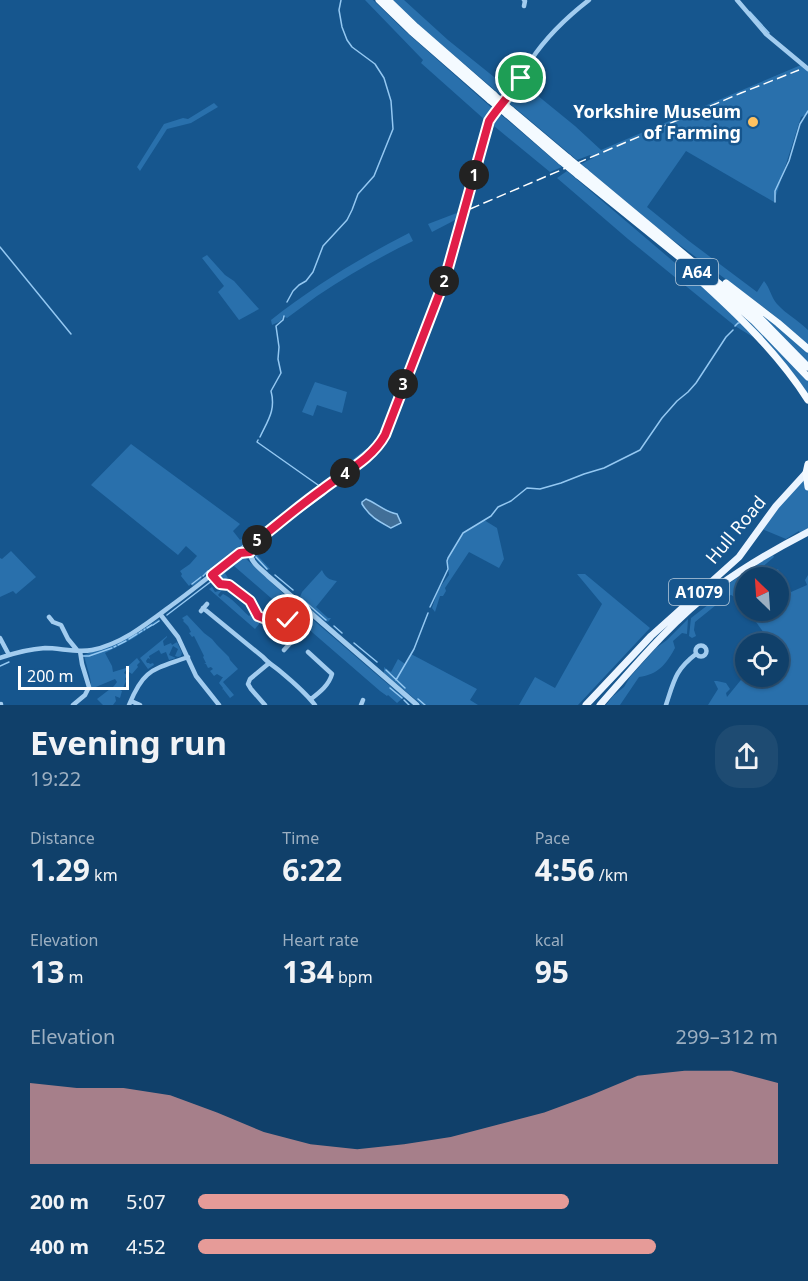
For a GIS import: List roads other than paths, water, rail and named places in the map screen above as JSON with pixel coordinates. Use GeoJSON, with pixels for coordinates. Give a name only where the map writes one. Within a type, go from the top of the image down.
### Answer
{"type":"FeatureCollection","features":[{"type":"Feature","properties":{"kind":"highway","name":"A64"},"geometry":{"type":"LineString","coordinates":[[379,0],[411,31],[754,321],[808,377]]}},
{"type":"Feature","properties":{"kind":"highway","name":"A64"},"geometry":{"type":"LineString","coordinates":[[388,0],[492,98]]}},
{"type":"Feature","properties":{"kind":"highway","name":"A64"},"geometry":{"type":"LineString","coordinates":[[581,174],[710,275],[758,316],[808,367]]}},
{"type":"Feature","properties":{"kind":"highway"},"geometry":{"type":"LineString","coordinates":[[673,253],[759,338],[808,400]]}},
{"type":"Feature","properties":{"kind":"highway"},"geometry":{"type":"LineString","coordinates":[[710,275],[749,300],[808,349]]}},
{"type":"Feature","properties":{"kind":"highway"},"geometry":{"type":"LineString","coordinates":[[808,464],[806,473],[808,487]]}},
{"type":"Feature","properties":{"kind":"main road","name":"Hull Road"},"geometry":{"type":"LineString","coordinates":[[586,705],[651,636],[738,556],[776,506],[806,473]]}},
{"type":"Feature","properties":{"kind":"main road","name":"Hull Road"},"geometry":{"type":"LineString","coordinates":[[600,705],[658,640],[716,588],[748,566],[808,532]]}},
{"type":"Feature","properties":{"kind":"street"},"geometry":{"type":"LineString","coordinates":[[417,705],[268,576],[253,561],[250,552],[254,543],[380,444],[445,279],[489,121],[510,95],[544,42],[589,0]]}},
{"type":"Feature","properties":{"kind":"street"},"geometry":{"type":"LineString","coordinates":[[736,0],[766,34],[808,69]]}},
{"type":"Feature","properties":{"kind":"street"},"geometry":{"type":"LineString","coordinates":[[0,658],[45,648],[80,653],[111,644],[162,617],[214,577],[240,553],[250,552]]}},
{"type":"Feature","properties":{"kind":"street"},"geometry":{"type":"LineString","coordinates":[[214,577],[220,584],[229,585],[247,598],[253,604],[258,616],[271,621],[293,640]]}},
{"type":"Feature","properties":{"kind":"street"},"geometry":{"type":"LineString","coordinates":[[271,621],[280,607]]}},
{"type":"Feature","properties":{"kind":"street"},"geometry":{"type":"LineString","coordinates":[[203,608],[263,657],[268,664],[300,688],[315,705]]}},
{"type":"Feature","properties":{"kind":"street"},"geometry":{"type":"LineString","coordinates":[[50,617],[53,622],[61,625],[68,639],[80,653],[89,687],[85,695],[75,704]]}},
{"type":"Feature","properties":{"kind":"street"},"geometry":{"type":"LineString","coordinates":[[162,617],[178,637],[196,676],[219,705]]}},
{"type":"Feature","properties":{"kind":"street"},"geometry":{"type":"LineString","coordinates":[[280,629],[288,620]]}},
{"type":"Feature","properties":{"kind":"street"},"geometry":{"type":"LineString","coordinates":[[284,650],[303,629]]}},
{"type":"Feature","properties":{"kind":"street"},"geometry":{"type":"LineString","coordinates":[[0,638],[9,655]]}},
{"type":"Feature","properties":{"kind":"street"},"geometry":{"type":"LineString","coordinates":[[312,653],[332,674],[340,674]]}},
{"type":"Feature","properties":{"kind":"street"},"geometry":{"type":"LineString","coordinates":[[666,705],[678,671],[696,654]]}},
{"type":"Feature","properties":{"kind":"street"},"geometry":{"type":"LineString","coordinates":[[140,705],[130,703],[141,680],[149,672],[188,657]]}},
{"type":"Feature","properties":{"kind":"street"},"geometry":{"type":"LineString","coordinates":[[263,704],[248,684],[268,664]]}},
{"type":"Feature","properties":{"kind":"street"},"geometry":{"type":"LineString","coordinates":[[311,699],[322,690],[332,674]]}},
{"type":"Feature","properties":{"kind":"waterway"},"geometry":{"type":"LineString","coordinates":[[287,302],[293,291],[313,272],[323,246],[347,220],[358,194],[374,176],[393,129],[391,101],[384,78],[375,64],[352,47],[347,40],[339,10],[341,0]]}},
{"type":"Feature","properties":{"kind":"waterway"},"geometry":{"type":"LineString","coordinates":[[750,12],[769,33]]}},
{"type":"Feature","properties":{"kind":"waterway"},"geometry":{"type":"LineString","coordinates":[[775,202],[775,191],[789,161],[800,124],[808,111]]}},
{"type":"Feature","properties":{"kind":"waterway"},"geometry":{"type":"LineString","coordinates":[[0,247],[71,334]]}},
{"type":"Feature","properties":{"kind":"waterway"},"geometry":{"type":"LineString","coordinates":[[260,437],[272,409],[271,391],[281,373],[276,326],[284,316]]}},
{"type":"Feature","properties":{"kind":"waterway"},"geometry":{"type":"LineString","coordinates":[[735,326],[739,323]]}},
{"type":"Feature","properties":{"kind":"waterway"},"geometry":{"type":"LineString","coordinates":[[430,607],[448,569],[448,558],[463,533],[491,516],[498,507],[511,501],[527,488],[540,489],[561,483],[604,468],[640,450],[662,418],[696,383],[733,330]]}},
{"type":"Feature","properties":{"kind":"waterway"},"geometry":{"type":"LineString","coordinates":[[258,440],[257,442],[318,485]]}},
{"type":"Feature","properties":{"kind":"waterway"},"geometry":{"type":"LineString","coordinates":[[298,514],[324,495],[323,493]]}},
{"type":"Feature","properties":{"kind":"waterway"},"geometry":{"type":"LineString","coordinates":[[290,520],[296,515]]}},
{"type":"Feature","properties":{"kind":"waterway"},"geometry":{"type":"LineString","coordinates":[[255,548],[286,523]]}},
{"type":"Feature","properties":{"kind":"waterway"},"geometry":{"type":"LineString","coordinates":[[219,563],[248,542]]}},
{"type":"Feature","properties":{"kind":"waterway"},"geometry":{"type":"LineString","coordinates":[[256,557],[267,569]]}},
{"type":"Feature","properties":{"kind":"waterway"},"geometry":{"type":"LineString","coordinates":[[218,576],[243,558]]}},
{"type":"Feature","properties":{"kind":"waterway"},"geometry":{"type":"LineString","coordinates":[[211,569],[218,564]]}},
{"type":"Feature","properties":{"kind":"waterway"},"geometry":{"type":"LineString","coordinates":[[205,574],[208,571]]}},
{"type":"Feature","properties":{"kind":"waterway"},"geometry":{"type":"LineString","coordinates":[[275,575],[293,590]]}},
{"type":"Feature","properties":{"kind":"waterway"},"geometry":{"type":"LineString","coordinates":[[192,584],[201,577]]}},
{"type":"Feature","properties":{"kind":"waterway"},"geometry":{"type":"LineString","coordinates":[[167,615],[213,580]]}},
{"type":"Feature","properties":{"kind":"waterway"},"geometry":{"type":"LineString","coordinates":[[302,599],[326,620]]}},
{"type":"Feature","properties":{"kind":"waterway"},"geometry":{"type":"LineString","coordinates":[[396,680],[414,649],[428,613]]}},
{"type":"Feature","properties":{"kind":"waterway"},"geometry":{"type":"LineString","coordinates":[[153,625],[159,621]]}},
{"type":"Feature","properties":{"kind":"waterway"},"geometry":{"type":"LineString","coordinates":[[147,628],[152,625]]}},
{"type":"Feature","properties":{"kind":"waterway"},"geometry":{"type":"LineString","coordinates":[[334,626],[342,633]]}},
{"type":"Feature","properties":{"kind":"waterway"},"geometry":{"type":"LineString","coordinates":[[129,639],[137,634]]}},
{"type":"Feature","properties":{"kind":"waterway"},"geometry":{"type":"LineString","coordinates":[[118,645],[126,641]]}},
{"type":"Feature","properties":{"kind":"waterway"},"geometry":{"type":"LineString","coordinates":[[354,643],[377,662]]}},
{"type":"Feature","properties":{"kind":"waterway"},"geometry":{"type":"LineString","coordinates":[[81,656],[89,656],[112,648]]}},
{"type":"Feature","properties":{"kind":"waterway"},"geometry":{"type":"LineString","coordinates":[[0,666],[9,662]]}},
{"type":"Feature","properties":{"kind":"waterway"},"geometry":{"type":"LineString","coordinates":[[386,670],[405,688]]}},
{"type":"Feature","properties":{"kind":"waterway"},"geometry":{"type":"LineString","coordinates":[[390,688],[402,698]]}},
{"type":"Feature","properties":{"kind":"waterway"},"geometry":{"type":"LineString","coordinates":[[418,699],[425,705]]}},
{"type":"Feature","properties":{"kind":"waterway"},"geometry":{"type":"LineString","coordinates":[[404,700],[409,705]]}},
{"type":"Feature","properties":{"kind":"railway"},"geometry":{"type":"LineString","coordinates":[[470,209],[799,70]]}},
{"type":"Feature","properties":{"kind":"place","name":"Yorkshire Museum of Farming"},"geometry":{"type":"Point","coordinates":[753,122]}}]}
